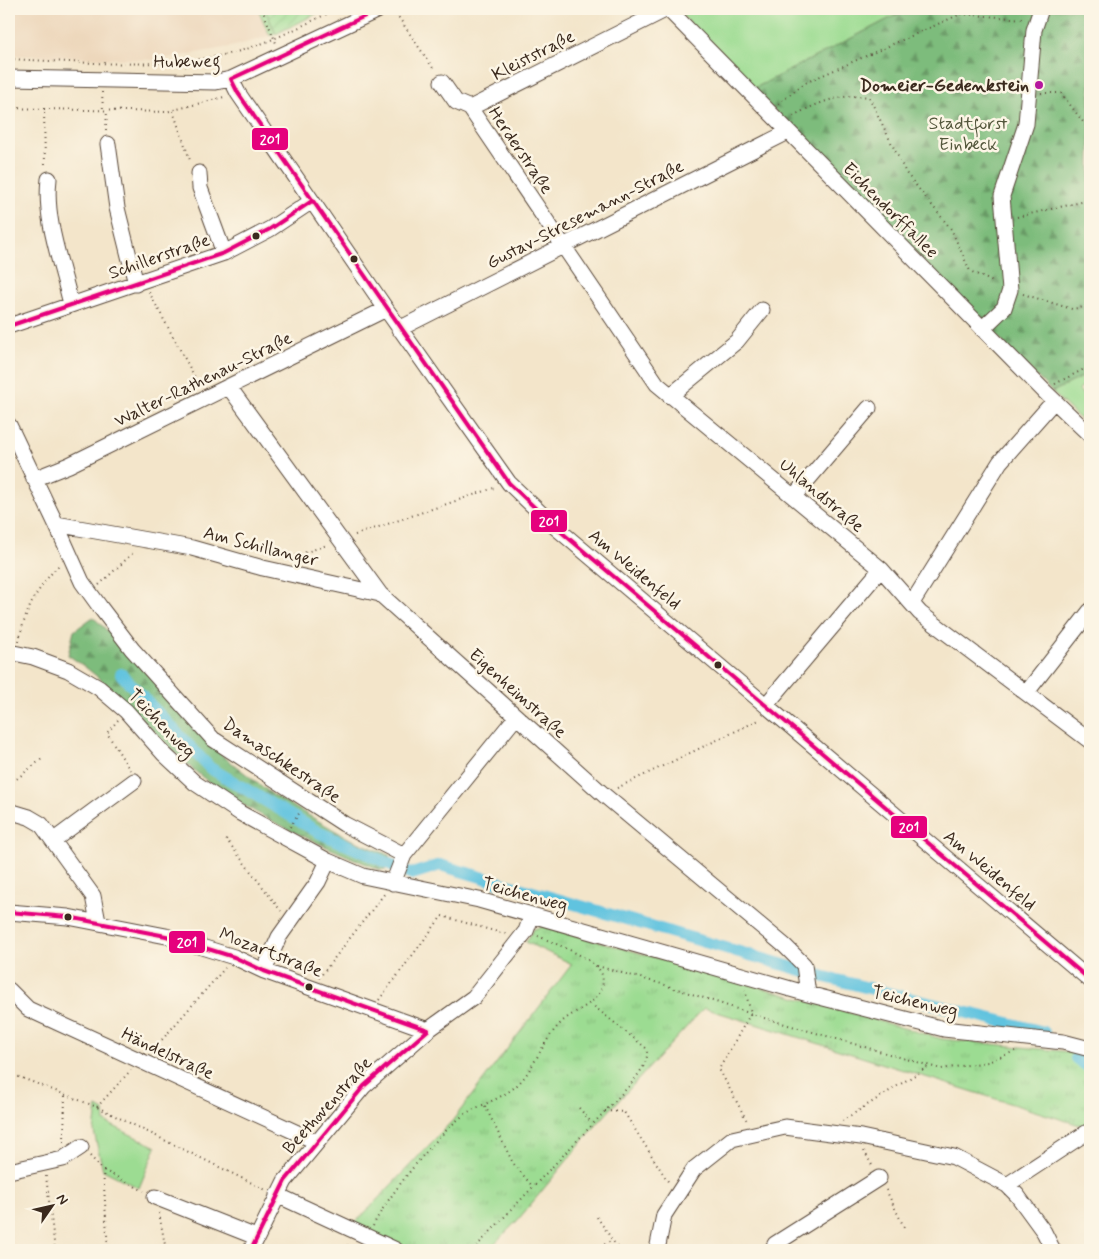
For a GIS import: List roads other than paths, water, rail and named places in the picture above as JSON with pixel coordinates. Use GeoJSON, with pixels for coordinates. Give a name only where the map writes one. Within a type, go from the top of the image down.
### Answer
{"type":"FeatureCollection","features":[{"type":"Feature","properties":{"kind":"street","name":"Hubeweg"},"geometry":{"type":"LineString","coordinates":[[9,78],[216,82],[232,79],[380,9]]}},
{"type":"Feature","properties":{"kind":"street","name":"Kleiststraße"},"geometry":{"type":"LineString","coordinates":[[470,108],[668,9]]}},
{"type":"Feature","properties":{"kind":"street","name":"Eichendorffallee"},"geometry":{"type":"LineString","coordinates":[[668,9],[982,329],[1090,435]]}},
{"type":"Feature","properties":{"kind":"street"},"geometry":{"type":"LineString","coordinates":[[982,329],[1004,308],[1010,290],[1002,196],[1026,124],[1029,92],[1044,13]]}},
{"type":"Feature","properties":{"kind":"street","name":"Am Weidenfeld"},"geometry":{"type":"LineString","coordinates":[[232,79],[238,93],[399,329],[509,483],[553,525],[1090,980]]}},
{"type":"Feature","properties":{"kind":"street","name":"Herderstraße"},"geometry":{"type":"LineString","coordinates":[[442,82],[456,102],[470,108],[564,246]]}},
{"type":"Feature","properties":{"kind":"street","name":"Gustav-Stresemann-Straße"},"geometry":{"type":"LineString","coordinates":[[399,329],[564,246],[784,128]]}},
{"type":"Feature","properties":{"kind":"street"},"geometry":{"type":"LineString","coordinates":[[108,144],[117,208],[140,283]]}},
{"type":"Feature","properties":{"kind":"street"},"geometry":{"type":"LineString","coordinates":[[199,173],[200,188],[224,253]]}},
{"type":"Feature","properties":{"kind":"street"},"geometry":{"type":"LineString","coordinates":[[49,179],[47,192],[52,226],[71,304]]}},
{"type":"Feature","properties":{"kind":"street","name":"Schillerstraße"},"geometry":{"type":"LineString","coordinates":[[9,326],[224,253],[270,229],[312,201]]}},
{"type":"Feature","properties":{"kind":"street","name":"Uhlandstraße"},"geometry":{"type":"LineString","coordinates":[[564,246],[657,384],[881,569],[920,613],[1090,740]]}},
{"type":"Feature","properties":{"kind":"street","name":"Walter-Rathenau-Straße"},"geometry":{"type":"LineString","coordinates":[[34,479],[69,465],[386,309]]}},
{"type":"Feature","properties":{"kind":"street"},"geometry":{"type":"LineString","coordinates":[[670,396],[737,341],[762,310]]}},
{"type":"Feature","properties":{"kind":"street","name":"Eigenheimstraße"},"geometry":{"type":"LineString","coordinates":[[229,387],[380,594],[604,794],[784,946],[804,965],[808,994]]}},
{"type":"Feature","properties":{"kind":"street"},"geometry":{"type":"LineString","coordinates":[[912,603],[1000,462],[1049,396]]}},
{"type":"Feature","properties":{"kind":"street"},"geometry":{"type":"LineString","coordinates":[[794,496],[869,408]]}},
{"type":"Feature","properties":{"kind":"street","name":"Damaschkestraße"},"geometry":{"type":"LineString","coordinates":[[9,425],[13,444],[34,479],[86,588],[132,649],[213,739],[344,824],[404,855]]}},
{"type":"Feature","properties":{"kind":"street","name":"Am Schillanger"},"geometry":{"type":"LineString","coordinates":[[56,524],[192,548],[263,568],[380,594]]}},
{"type":"Feature","properties":{"kind":"street"},"geometry":{"type":"LineString","coordinates":[[770,709],[881,569]]}},
{"type":"Feature","properties":{"kind":"street"},"geometry":{"type":"LineString","coordinates":[[1027,692],[1090,611]]}},
{"type":"Feature","properties":{"kind":"street","name":"Teichenweg"},"geometry":{"type":"LineString","coordinates":[[13,653],[68,670],[99,688],[126,711],[164,754],[195,783],[240,814],[328,861],[363,876],[479,900],[808,994],[944,1029],[1063,1042],[1090,1049]]}},
{"type":"Feature","properties":{"kind":"street"},"geometry":{"type":"LineString","coordinates":[[393,882],[404,855],[516,717]]}},
{"type":"Feature","properties":{"kind":"street"},"geometry":{"type":"LineString","coordinates":[[54,840],[134,781]]}},
{"type":"Feature","properties":{"kind":"street"},"geometry":{"type":"LineString","coordinates":[[9,811],[30,817],[41,824],[54,840],[93,896],[98,922]]}},
{"type":"Feature","properties":{"kind":"street"},"geometry":{"type":"LineString","coordinates":[[264,971],[279,937],[318,882],[328,861]]}},
{"type":"Feature","properties":{"kind":"street","name":"Mozartstraße"},"geometry":{"type":"LineString","coordinates":[[9,912],[98,922],[166,936],[234,957],[264,971],[428,1030]]}},
{"type":"Feature","properties":{"kind":"street","name":"Beethovenstraße"},"geometry":{"type":"LineString","coordinates":[[253,1244],[276,1195],[285,1181],[364,1086],[428,1030],[474,997],[523,934],[532,915]]}},
{"type":"Feature","properties":{"kind":"street","name":"Händelstraße"},"geometry":{"type":"LineString","coordinates":[[9,990],[28,1009],[317,1142]]}},
{"type":"Feature","properties":{"kind":"street"},"geometry":{"type":"LineString","coordinates":[[657,1250],[664,1215],[694,1169],[732,1139],[785,1127],[861,1137],[954,1157],[1007,1185],[1017,1195],[1053,1250]]}},
{"type":"Feature","properties":{"kind":"street"},"geometry":{"type":"LineString","coordinates":[[1007,1185],[1086,1133],[1090,1136]]}},
{"type":"Feature","properties":{"kind":"street"},"geometry":{"type":"LineString","coordinates":[[9,1171],[63,1159],[81,1147]]}},
{"type":"Feature","properties":{"kind":"street"},"geometry":{"type":"LineString","coordinates":[[772,1250],[775,1244],[879,1178]]}},
{"type":"Feature","properties":{"kind":"street"},"geometry":{"type":"LineString","coordinates":[[276,1195],[396,1250]]}},
{"type":"Feature","properties":{"kind":"street"},"geometry":{"type":"LineString","coordinates":[[155,1196],[253,1244]]}},
{"type":"Feature","properties":{"kind":"waterway"},"geometry":{"type":"LineString","coordinates":[[121,674],[210,768],[318,832],[412,874],[440,865],[825,977],[1044,1032]]}},
{"type":"Feature","properties":{"kind":"waterway"},"geometry":{"type":"LineString","coordinates":[[1076,1058],[1090,1068]]}},
{"type":"Feature","properties":{"kind":"place","name":"Domeier-Gedenkstein"},"geometry":{"type":"Point","coordinates":[1039,85]}},
{"type":"Feature","properties":{"kind":"park label","name":"Stadtforst Einbeck"},"geometry":{"type":"Point","coordinates":[968,133]}}]}
